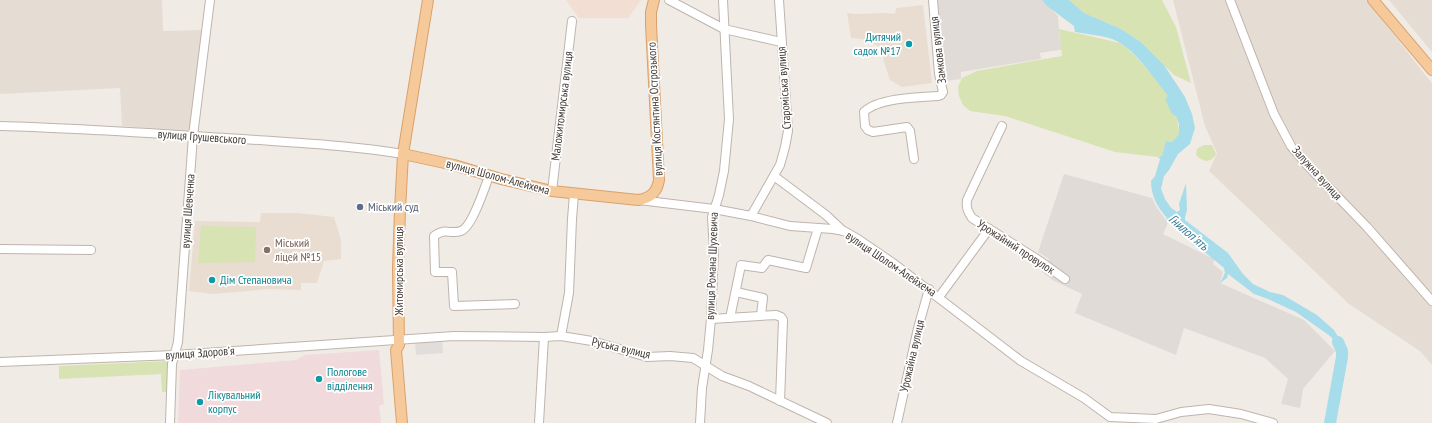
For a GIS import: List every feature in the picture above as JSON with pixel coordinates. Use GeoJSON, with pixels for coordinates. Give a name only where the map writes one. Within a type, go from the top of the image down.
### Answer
{"type":"FeatureCollection","features":[{"type":"Feature","properties":{"kind":"main road","name":"Житомирська вулиця"},"geometry":{"type":"LineString","coordinates":[[402,423],[396,350],[399,342],[399,262],[403,154],[428,0]]}},
{"type":"Feature","properties":{"kind":"main road"},"geometry":{"type":"LineString","coordinates":[[1373,0],[1432,70]]}},
{"type":"Feature","properties":{"kind":"main road","name":"вулиця Костянтина Острозького"},"geometry":{"type":"LineString","coordinates":[[638,200],[650,196],[657,188],[659,180],[651,25],[652,12],[655,2]]}},
{"type":"Feature","properties":{"kind":"main road","name":"вулиця Шолом-Алейхема"},"geometry":{"type":"LineString","coordinates":[[403,154],[454,165],[489,176],[552,191],[638,200]]}},
{"type":"Feature","properties":{"kind":"main road"},"geometry":{"type":"LineString","coordinates":[[399,342],[403,350],[409,423]]}},
{"type":"Feature","properties":{"kind":"street","name":"вулиця Шевченка"},"geometry":{"type":"LineString","coordinates":[[170,423],[172,364],[178,342],[194,136],[210,0]]}},
{"type":"Feature","properties":{"kind":"street"},"geometry":{"type":"LineString","coordinates":[[669,0],[724,28],[781,42]]}},
{"type":"Feature","properties":{"kind":"street","name":"вулиця Романа Шухевича"},"geometry":{"type":"LineString","coordinates":[[700,423],[702,388],[711,319],[714,252],[712,217],[719,195],[724,171],[729,119],[723,0]]}},
{"type":"Feature","properties":{"kind":"street","name":"Староміська вулиця"},"geometry":{"type":"LineString","coordinates":[[751,216],[780,165],[788,131],[779,0]]}},
{"type":"Feature","properties":{"kind":"street","name":"Замкова вулиця"},"geometry":{"type":"LineString","coordinates":[[914,159],[910,131],[907,126],[873,132],[868,130],[865,126],[864,112],[872,106],[898,99],[938,96],[943,92],[939,74],[932,0]]}},
{"type":"Feature","properties":{"kind":"street","name":"Залужна вулиця"},"geometry":{"type":"LineString","coordinates":[[1230,0],[1274,114],[1291,146],[1308,166],[1367,227],[1432,300]]}},
{"type":"Feature","properties":{"kind":"street","name":"Маложитомирська вулиця"},"geometry":{"type":"LineString","coordinates":[[552,191],[572,21]]}},
{"type":"Feature","properties":{"kind":"street","name":"вулиця Грушевського"},"geometry":{"type":"LineString","coordinates":[[0,126],[72,128],[194,136],[329,146],[403,154]]}},
{"type":"Feature","properties":{"kind":"street","name":"Урожайний провулок"},"geometry":{"type":"LineString","coordinates":[[1002,126],[967,200],[966,206],[968,212],[972,218],[989,230],[1040,261],[1065,279]]}},
{"type":"Feature","properties":{"kind":"street"},"geometry":{"type":"LineString","coordinates":[[489,176],[481,198],[468,225],[461,231],[440,231],[434,236],[435,272],[452,272],[454,306],[515,304]]}},
{"type":"Feature","properties":{"kind":"street"},"geometry":{"type":"LineString","coordinates":[[774,176],[826,214],[844,231]]}},
{"type":"Feature","properties":{"kind":"street"},"geometry":{"type":"LineString","coordinates":[[562,336],[569,293],[574,194]]}},
{"type":"Feature","properties":{"kind":"street","name":"вулиця Шолом-Алейхема"},"geometry":{"type":"LineString","coordinates":[[638,200],[714,209],[751,216],[790,226],[844,231],[858,239],[939,297],[1021,361],[1084,398],[1110,420],[1156,419],[1181,412],[1209,410],[1241,414],[1273,423]]}},
{"type":"Feature","properties":{"kind":"street"},"geometry":{"type":"LineString","coordinates":[[730,318],[741,265],[762,268],[768,260],[806,268],[818,228]]}},
{"type":"Feature","properties":{"kind":"street"},"geometry":{"type":"LineString","coordinates":[[939,297],[989,230]]}},
{"type":"Feature","properties":{"kind":"street"},"geometry":{"type":"LineString","coordinates":[[0,250],[91,250]]}},
{"type":"Feature","properties":{"kind":"street","name":"Урожайна вулиця"},"geometry":{"type":"LineString","coordinates":[[897,423],[918,328],[929,290]]}},
{"type":"Feature","properties":{"kind":"street"},"geometry":{"type":"LineString","coordinates":[[736,292],[763,298],[761,316]]}},
{"type":"Feature","properties":{"kind":"street"},"geometry":{"type":"LineString","coordinates":[[711,319],[776,315],[781,317],[783,320],[780,402]]}},
{"type":"Feature","properties":{"kind":"street","name":"Руська вулиця"},"geometry":{"type":"LineString","coordinates":[[399,342],[454,336],[562,336],[592,341],[647,357],[670,356],[693,358],[722,376],[749,386],[827,423]]}},
{"type":"Feature","properties":{"kind":"street"},"geometry":{"type":"LineString","coordinates":[[538,423],[544,337]]}},
{"type":"Feature","properties":{"kind":"street","name":"вулиця Здоровʼя"},"geometry":{"type":"LineString","coordinates":[[0,362],[175,355],[399,342]]}},
{"type":"Feature","properties":{"kind":"shaded area"},"geometry":{"type":"Polygon","coordinates":[[[0,0],[162,0],[163,31],[204,30],[192,127],[187,131],[122,126],[120,88],[0,94],[0,0]]]}},
{"type":"Feature","properties":{"kind":"shaded area"},"geometry":{"type":"Polygon","coordinates":[[[566,0],[641,0],[628,18],[579,18],[566,0]]]}},
{"type":"Feature","properties":{"kind":"shaded area"},"geometry":{"type":"Polygon","coordinates":[[[938,0],[1042,0],[1058,16],[1060,42],[1065,42],[1066,49],[1040,53],[1041,59],[961,72],[961,79],[946,81],[937,3],[938,0]]]}},
{"type":"Feature","properties":{"kind":"shaded area"},"geometry":{"type":"Polygon","coordinates":[[[1173,0],[1367,0],[1432,83],[1432,365],[1420,351],[1349,304],[1209,171],[1217,153],[1205,126],[1173,0]]]}},
{"type":"Feature","properties":{"kind":"shaded area"},"geometry":{"type":"Polygon","coordinates":[[[1389,0],[1432,0],[1432,52],[1389,0]]]}},
{"type":"Feature","properties":{"kind":"shaded area"},"geometry":{"type":"Polygon","coordinates":[[[923,5],[932,83],[902,87],[890,80],[884,62],[883,52],[880,47],[862,39],[851,38],[847,13],[895,14],[897,8],[923,5]]]}},
{"type":"Feature","properties":{"kind":"shaded area"},"geometry":{"type":"Polygon","coordinates":[[[1064,174],[1152,198],[1168,223],[1163,234],[1214,259],[1213,264],[1223,272],[1220,283],[1304,320],[1335,351],[1303,389],[1300,408],[1281,404],[1288,379],[1265,358],[1184,328],[1176,355],[1075,313],[1082,294],[1054,281],[1042,272],[1049,259],[1038,252],[1064,174]]]}},
{"type":"Feature","properties":{"kind":"shaded area","name":"Міський ліцей №15"},"geometry":{"type":"Polygon","coordinates":[[[261,213],[298,213],[334,217],[341,240],[341,259],[324,261],[317,283],[301,283],[301,290],[269,289],[213,294],[189,291],[195,221],[260,222],[261,213]]]}},
{"type":"Feature","properties":{"kind":"shaded area"},"geometry":{"type":"Polygon","coordinates":[[[442,340],[443,353],[416,355],[415,342],[442,340]]]}},
{"type":"Feature","properties":{"kind":"shaded area"},"geometry":{"type":"Polygon","coordinates":[[[379,350],[384,404],[379,406],[381,423],[178,423],[180,370],[296,360],[305,355],[379,350]]]}},
{"type":"Feature","properties":{"kind":"green space"},"geometry":{"type":"Polygon","coordinates":[[[1069,0],[1162,0],[1176,27],[1191,83],[1174,75],[1141,42],[1121,29],[1084,13],[1069,0]]]}},
{"type":"Feature","properties":{"kind":"green space"},"geometry":{"type":"Polygon","coordinates":[[[1059,29],[1120,43],[1146,67],[1168,96],[1174,109],[1178,124],[1179,134],[1172,142],[1166,141],[1162,156],[1158,157],[1115,152],[1005,116],[970,111],[963,105],[959,96],[958,87],[962,78],[977,71],[1062,56],[1059,29]]]}},
{"type":"Feature","properties":{"kind":"green space"},"geometry":{"type":"Polygon","coordinates":[[[1204,145],[1212,145],[1216,154],[1209,161],[1201,159],[1196,155],[1197,149],[1204,145]]]}},
{"type":"Feature","properties":{"kind":"green space"},"geometry":{"type":"Polygon","coordinates":[[[201,226],[256,227],[255,262],[198,263],[201,226]]]}},
{"type":"Feature","properties":{"kind":"green space"},"geometry":{"type":"Polygon","coordinates":[[[169,361],[168,392],[162,392],[161,374],[59,379],[59,366],[169,361]]]}},
{"type":"Feature","properties":{"kind":"water"},"geometry":{"type":"Polygon","coordinates":[[[1042,0],[1069,0],[1084,13],[1121,29],[1141,42],[1164,65],[1185,97],[1192,114],[1195,128],[1190,144],[1178,154],[1164,176],[1161,189],[1165,199],[1171,208],[1177,212],[1180,210],[1179,204],[1186,183],[1187,210],[1185,220],[1228,253],[1243,274],[1253,284],[1270,292],[1283,295],[1317,315],[1334,330],[1342,343],[1342,357],[1335,341],[1330,336],[1296,312],[1254,294],[1228,274],[1227,278],[1220,283],[1225,273],[1224,268],[1196,245],[1193,246],[1192,242],[1170,221],[1166,221],[1167,218],[1160,210],[1153,196],[1151,181],[1155,176],[1160,159],[1158,157],[1162,156],[1166,141],[1172,142],[1179,134],[1179,124],[1176,116],[1172,114],[1165,99],[1168,96],[1142,62],[1126,47],[1118,41],[1109,38],[1075,32],[1074,26],[1047,6],[1042,0]]]}},
{"type":"Feature","properties":{"kind":"waterway","name":"Гнилоп'ять"},"geometry":{"type":"LineString","coordinates":[[1330,423],[1342,357],[1342,351],[1338,342]]}},
{"type":"Feature","properties":{"kind":"place","name":"Дитячий садок №17"},"geometry":{"type":"Point","coordinates":[909,44]}},
{"type":"Feature","properties":{"kind":"place","name":"Міський суд"},"geometry":{"type":"Point","coordinates":[360,207]}},
{"type":"Feature","properties":{"kind":"place","name":"Міський ліцей №15"},"geometry":{"type":"Point","coordinates":[267,250]}},
{"type":"Feature","properties":{"kind":"place","name":"Дім Степановича"},"geometry":{"type":"Point","coordinates":[212,280]}},
{"type":"Feature","properties":{"kind":"place","name":"Пологове відділення"},"geometry":{"type":"Point","coordinates":[319,379]}},
{"type":"Feature","properties":{"kind":"place","name":"Лікувальний корпус"},"geometry":{"type":"Point","coordinates":[200,402]}}]}
